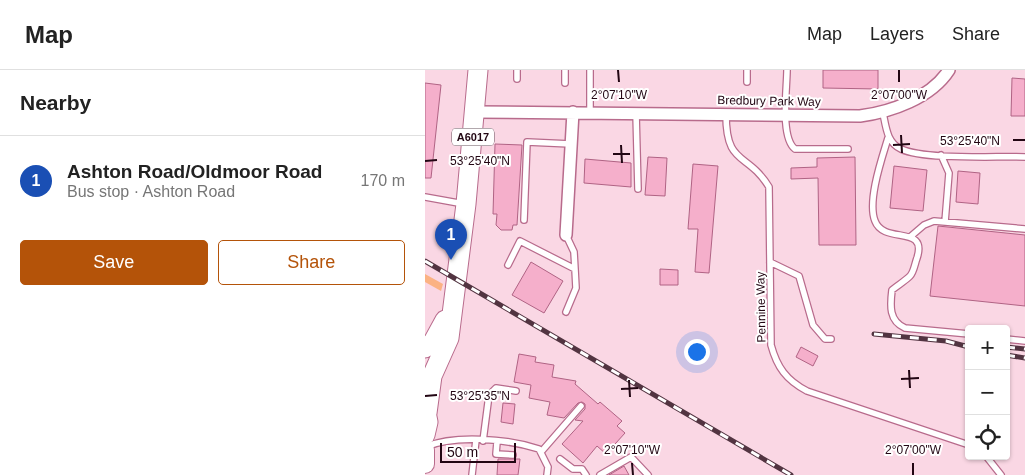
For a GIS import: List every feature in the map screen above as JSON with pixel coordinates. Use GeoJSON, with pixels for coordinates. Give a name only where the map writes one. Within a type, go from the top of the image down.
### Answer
{"type":"FeatureCollection","features":[{"type":"Feature","properties":{"kind":"highway","name":"A6017"},"geometry":{"type":"LineString","coordinates":[[426,410],[432,376],[449,338],[476,112],[478,70]]}},
{"type":"Feature","properties":{"kind":"highway","name":"A6017"},"geometry":{"type":"LineString","coordinates":[[425,348],[433,342],[451,311]]}},
{"type":"Feature","properties":{"kind":"highway"},"geometry":{"type":"LineString","coordinates":[[425,435],[426,410]]}},
{"type":"Feature","properties":{"kind":"main road"},"geometry":{"type":"LineString","coordinates":[[425,449],[425,464]]}},
{"type":"Feature","properties":{"kind":"street","name":"Bredbury Park Way"},"geometry":{"type":"LineString","coordinates":[[476,112],[860,116],[883,113],[931,89],[949,70]]}},
{"type":"Feature","properties":{"kind":"street"},"geometry":{"type":"LineString","coordinates":[[566,235],[573,112]]}},
{"type":"Feature","properties":{"kind":"lane"},"geometry":{"type":"LineString","coordinates":[[517,70],[517,79]]}},
{"type":"Feature","properties":{"kind":"lane"},"geometry":{"type":"LineString","coordinates":[[565,70],[565,83]]}},
{"type":"Feature","properties":{"kind":"lane"},"geometry":{"type":"LineString","coordinates":[[590,70],[590,112]]}},
{"type":"Feature","properties":{"kind":"lane"},"geometry":{"type":"LineString","coordinates":[[747,70],[747,82]]}},
{"type":"Feature","properties":{"kind":"lane"},"geometry":{"type":"LineString","coordinates":[[787,70],[787,138],[795,149],[848,149]]}},
{"type":"Feature","properties":{"kind":"lane"},"geometry":{"type":"LineString","coordinates":[[636,113],[638,189]]}},
{"type":"Feature","properties":{"kind":"lane"},"geometry":{"type":"LineString","coordinates":[[883,113],[888,138],[876,180],[875,221],[880,229],[887,233],[910,237],[918,242],[919,250],[911,275],[892,290],[892,317],[897,324],[905,328],[965,334]]}},
{"type":"Feature","properties":{"kind":"lane","name":"Pennine Way"},"geometry":{"type":"LineString","coordinates":[[726,114],[726,136],[731,150],[740,160],[761,174],[769,187],[771,345],[775,360],[783,374],[795,385],[807,391],[965,444]]}},
{"type":"Feature","properties":{"kind":"lane"},"geometry":{"type":"LineString","coordinates":[[888,138],[900,149],[941,155],[1025,158]]}},
{"type":"Feature","properties":{"kind":"lane"},"geometry":{"type":"LineString","coordinates":[[524,220],[527,142],[571,144]]}},
{"type":"Feature","properties":{"kind":"lane"},"geometry":{"type":"LineString","coordinates":[[941,155],[949,173],[945,222]]}},
{"type":"Feature","properties":{"kind":"lane"},"geometry":{"type":"LineString","coordinates":[[425,197],[466,204]]}},
{"type":"Feature","properties":{"kind":"lane"},"geometry":{"type":"LineString","coordinates":[[910,237],[930,222],[1025,228]]}},
{"type":"Feature","properties":{"kind":"lane"},"geometry":{"type":"LineString","coordinates":[[566,235],[574,252],[576,288],[566,312]]}},
{"type":"Feature","properties":{"kind":"lane"},"geometry":{"type":"LineString","coordinates":[[508,265],[520,241],[575,269]]}},
{"type":"Feature","properties":{"kind":"lane"},"geometry":{"type":"LineString","coordinates":[[770,262],[799,276],[813,326],[825,339],[831,339]]}},
{"type":"Feature","properties":{"kind":"lane"},"geometry":{"type":"LineString","coordinates":[[1010,339],[1025,341]]}},
{"type":"Feature","properties":{"kind":"lane"},"geometry":{"type":"LineString","coordinates":[[472,475],[489,395],[496,388],[517,392]]}},
{"type":"Feature","properties":{"kind":"lane"},"geometry":{"type":"LineString","coordinates":[[541,452],[581,406]]}},
{"type":"Feature","properties":{"kind":"lane"},"geometry":{"type":"LineString","coordinates":[[425,449],[449,439],[525,444],[539,449],[548,467],[547,475]]}},
{"type":"Feature","properties":{"kind":"lane"},"geometry":{"type":"LineString","coordinates":[[497,442],[496,454],[513,455]]}},
{"type":"Feature","properties":{"kind":"lane"},"geometry":{"type":"LineString","coordinates":[[600,475],[631,457],[647,475]]}},
{"type":"Feature","properties":{"kind":"lane"},"geometry":{"type":"LineString","coordinates":[[560,459],[573,469],[582,469],[586,475]]}},
{"type":"Feature","properties":{"kind":"lane"},"geometry":{"type":"LineString","coordinates":[[989,460],[1001,475]]}},
{"type":"Feature","properties":{"kind":"shaded area"},"geometry":{"type":"Polygon","coordinates":[[[425,274],[443,284],[441,291],[425,282],[425,274]]]}},
{"type":"Feature","properties":{"kind":"building"},"geometry":{"type":"Polygon","coordinates":[[[823,70],[878,70],[878,89],[823,88],[823,70]]]}},
{"type":"Feature","properties":{"kind":"building"},"geometry":{"type":"Polygon","coordinates":[[[1012,78],[1025,79],[1025,116],[1011,116],[1012,78]]]}},
{"type":"Feature","properties":{"kind":"building"},"geometry":{"type":"Polygon","coordinates":[[[425,83],[441,85],[431,178],[425,178],[425,83]]]}},
{"type":"Feature","properties":{"kind":"building"},"geometry":{"type":"Polygon","coordinates":[[[495,144],[522,145],[517,225],[513,225],[512,230],[501,230],[496,225],[497,214],[493,214],[495,144]]]}},
{"type":"Feature","properties":{"kind":"building"},"geometry":{"type":"Polygon","coordinates":[[[648,157],[667,158],[665,196],[645,195],[648,157]]]}},
{"type":"Feature","properties":{"kind":"building"},"geometry":{"type":"Polygon","coordinates":[[[855,157],[856,245],[819,245],[818,178],[791,179],[791,168],[817,167],[817,158],[855,157]]]}},
{"type":"Feature","properties":{"kind":"building"},"geometry":{"type":"Polygon","coordinates":[[[585,159],[631,163],[631,187],[584,183],[585,159]]]}},
{"type":"Feature","properties":{"kind":"building"},"geometry":{"type":"Polygon","coordinates":[[[693,164],[718,166],[709,273],[695,272],[698,229],[688,229],[693,164]]]}},
{"type":"Feature","properties":{"kind":"building"},"geometry":{"type":"Polygon","coordinates":[[[894,166],[927,170],[923,211],[890,208],[894,166]]]}},
{"type":"Feature","properties":{"kind":"building"},"geometry":{"type":"Polygon","coordinates":[[[958,171],[980,173],[978,204],[956,202],[958,171]]]}},
{"type":"Feature","properties":{"kind":"building"},"geometry":{"type":"Polygon","coordinates":[[[938,226],[1025,235],[1025,306],[930,296],[938,226]]]}},
{"type":"Feature","properties":{"kind":"building"},"geometry":{"type":"Polygon","coordinates":[[[531,262],[563,281],[544,313],[512,295],[531,262]]]}},
{"type":"Feature","properties":{"kind":"building"},"geometry":{"type":"Polygon","coordinates":[[[660,269],[678,270],[678,285],[660,285],[660,269]]]}},
{"type":"Feature","properties":{"kind":"building"},"geometry":{"type":"Polygon","coordinates":[[[801,347],[818,356],[813,366],[796,357],[801,347]]]}},
{"type":"Feature","properties":{"kind":"building"},"geometry":{"type":"Polygon","coordinates":[[[519,354],[536,357],[535,362],[554,365],[552,377],[576,381],[575,384],[598,404],[600,402],[622,421],[617,426],[625,433],[606,454],[597,446],[583,463],[562,444],[583,421],[575,420],[585,409],[585,404],[582,402],[578,403],[564,418],[547,415],[550,402],[529,398],[531,385],[514,382],[519,354]]]}},
{"type":"Feature","properties":{"kind":"building"},"geometry":{"type":"Polygon","coordinates":[[[503,403],[515,404],[513,424],[501,422],[503,403]]]}},
{"type":"Feature","properties":{"kind":"building"},"geometry":{"type":"Polygon","coordinates":[[[498,459],[520,459],[518,475],[497,475],[498,459]]]}},
{"type":"Feature","properties":{"kind":"building"},"geometry":{"type":"Polygon","coordinates":[[[624,466],[629,475],[609,475],[624,466]]]}},
{"type":"Feature","properties":{"kind":"railway"},"geometry":{"type":"LineString","coordinates":[[425,261],[791,475]]}},
{"type":"Feature","properties":{"kind":"railway"},"geometry":{"type":"LineString","coordinates":[[874,334],[946,341],[965,346]]}},
{"type":"Feature","properties":{"kind":"railway"},"geometry":{"type":"LineString","coordinates":[[1010,347],[1025,349]]}},
{"type":"Feature","properties":{"kind":"railway"},"geometry":{"type":"LineString","coordinates":[[1010,356],[1025,358]]}},
{"type":"Feature","properties":{"kind":"place","name":"Ashton Road/Oldmoor Road"},"geometry":{"type":"Point","coordinates":[451,260]}}]}
